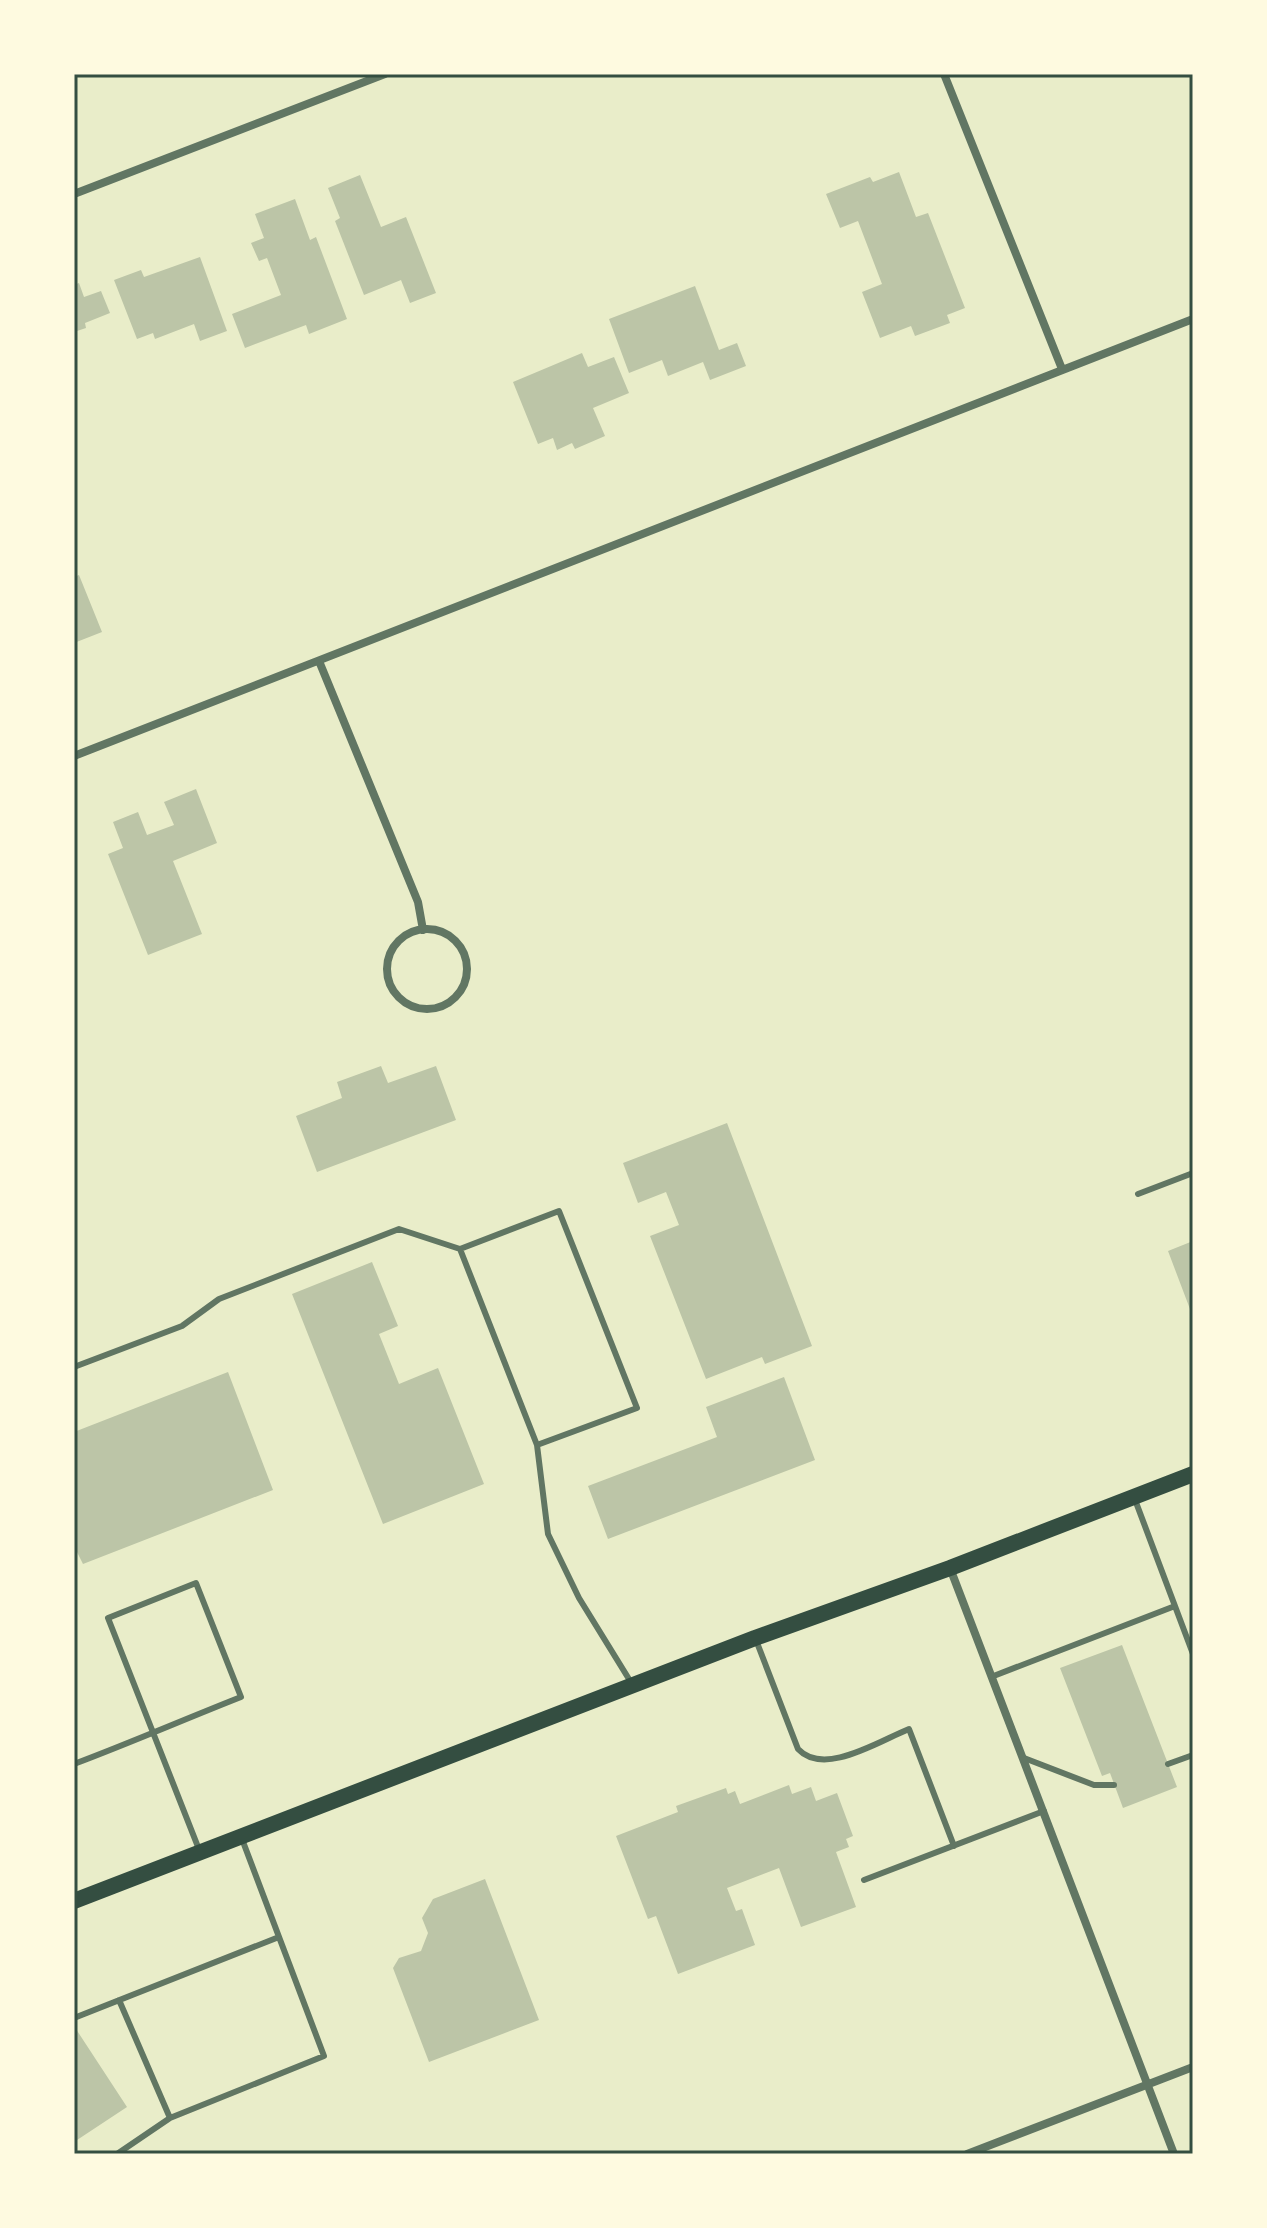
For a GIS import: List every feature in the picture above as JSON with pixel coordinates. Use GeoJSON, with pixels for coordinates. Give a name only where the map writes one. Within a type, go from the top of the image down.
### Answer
{"type":"FeatureCollection","features":[{"type":"Feature","properties":{"kind":"main road"},"geometry":{"type":"LineString","coordinates":[[74,1901],[755,1638],[950,1568],[1193,1474]]}},
{"type":"Feature","properties":{"kind":"street"},"geometry":{"type":"LineString","coordinates":[[74,194],[385,74]]}},
{"type":"Feature","properties":{"kind":"street"},"geometry":{"type":"LineString","coordinates":[[944,74],[1062,369]]}},
{"type":"Feature","properties":{"kind":"street"},"geometry":{"type":"LineString","coordinates":[[74,756],[1193,319]]}},
{"type":"Feature","properties":{"kind":"street"},"geometry":{"type":"LineString","coordinates":[[319,661],[418,902],[423,930]]}},
{"type":"Feature","properties":{"kind":"street"},"geometry":{"type":"LineString","coordinates":[[423,930],[450,936],[460,946],[468,972],[457,997],[432,1009],[405,1003],[389,981],[390,954],[398,942],[423,930]]}},
{"type":"Feature","properties":{"kind":"street"},"geometry":{"type":"LineString","coordinates":[[950,1568],[1174,2154]]}},
{"type":"Feature","properties":{"kind":"street"},"geometry":{"type":"LineString","coordinates":[[967,2154],[1193,2067]]}},
{"type":"Feature","properties":{"kind":"lane"},"geometry":{"type":"LineString","coordinates":[[1138,1194],[1193,1173]]}},
{"type":"Feature","properties":{"kind":"lane"},"geometry":{"type":"LineString","coordinates":[[74,1367],[182,1326],[219,1299],[399,1229],[460,1249],[559,1211],[637,1408],[537,1445]]}},
{"type":"Feature","properties":{"kind":"lane"},"geometry":{"type":"LineString","coordinates":[[460,1249],[537,1445],[548,1534],[579,1598],[632,1685]]}},
{"type":"Feature","properties":{"kind":"lane"},"geometry":{"type":"LineString","coordinates":[[1134,1497],[1193,1654]]}},
{"type":"Feature","properties":{"kind":"lane"},"geometry":{"type":"LineString","coordinates":[[74,1764],[153,1732],[241,1697],[196,1583],[108,1618],[153,1732],[200,1852]]}},
{"type":"Feature","properties":{"kind":"lane"},"geometry":{"type":"LineString","coordinates":[[991,1677],[1175,1606]]}},
{"type":"Feature","properties":{"kind":"lane"},"geometry":{"type":"LineString","coordinates":[[755,1638],[798,1749],[807,1759],[827,1762],[909,1729],[954,1846]]}},
{"type":"Feature","properties":{"kind":"lane"},"geometry":{"type":"LineString","coordinates":[[1168,1764],[1193,1755]]}},
{"type":"Feature","properties":{"kind":"lane"},"geometry":{"type":"LineString","coordinates":[[1024,1758],[1094,1785],[1114,1785]]}},
{"type":"Feature","properties":{"kind":"lane"},"geometry":{"type":"LineString","coordinates":[[864,1880],[1044,1811]]}},
{"type":"Feature","properties":{"kind":"lane"},"geometry":{"type":"LineString","coordinates":[[117,2154],[170,2118],[324,2056],[241,1836]]}},
{"type":"Feature","properties":{"kind":"lane"},"geometry":{"type":"LineString","coordinates":[[74,2018],[279,1937]]}},
{"type":"Feature","properties":{"kind":"lane"},"geometry":{"type":"LineString","coordinates":[[119,2000],[170,2118]]}},
{"type":"Feature","properties":{"kind":"building"},"geometry":{"type":"Polygon","coordinates":[[[899,172],[916,217],[928,213],[965,308],[947,315],[950,323],[915,336],[911,326],[880,338],[862,292],[882,284],[858,221],[840,228],[826,194],[870,177],[873,182],[899,172]]]}},
{"type":"Feature","properties":{"kind":"building"},"geometry":{"type":"Polygon","coordinates":[[[360,175],[381,227],[406,217],[436,293],[410,303],[401,280],[364,295],[335,221],[340,218],[328,188],[360,175]]]}},
{"type":"Feature","properties":{"kind":"building"},"geometry":{"type":"Polygon","coordinates":[[[295,199],[310,240],[316,237],[347,319],[309,334],[306,325],[245,348],[232,314],[281,295],[267,258],[259,261],[251,243],[264,238],[255,214],[295,199]]]}},
{"type":"Feature","properties":{"kind":"building"},"geometry":{"type":"Polygon","coordinates":[[[200,257],[227,331],[200,341],[194,324],[155,339],[153,333],[137,339],[114,280],[141,270],[144,277],[200,257]]]}},
{"type":"Feature","properties":{"kind":"building"},"geometry":{"type":"Polygon","coordinates":[[[79,283],[84,297],[101,291],[110,313],[85,323],[86,328],[74,332],[74,285],[79,283]]]}},
{"type":"Feature","properties":{"kind":"building"},"geometry":{"type":"Polygon","coordinates":[[[695,286],[719,350],[737,343],[746,366],[710,380],[703,362],[668,376],[662,360],[629,373],[609,319],[695,286]]]}},
{"type":"Feature","properties":{"kind":"building"},"geometry":{"type":"Polygon","coordinates":[[[582,353],[588,367],[614,357],[629,393],[593,408],[605,436],[575,449],[572,443],[557,450],[553,438],[538,444],[513,382],[582,353]]]}},
{"type":"Feature","properties":{"kind":"building"},"geometry":{"type":"Polygon","coordinates":[[[79,575],[102,632],[74,643],[74,577],[79,575]]]}},
{"type":"Feature","properties":{"kind":"building"},"geometry":{"type":"Polygon","coordinates":[[[196,789],[217,843],[173,861],[202,934],[148,955],[108,854],[123,848],[113,822],[138,812],[147,835],[174,825],[164,802],[196,789]]]}},
{"type":"Feature","properties":{"kind":"building"},"geometry":{"type":"Polygon","coordinates":[[[381,1066],[388,1083],[436,1066],[456,1120],[317,1172],[296,1116],[342,1098],[337,1082],[381,1066]]]}},
{"type":"Feature","properties":{"kind":"building"},"geometry":{"type":"Polygon","coordinates":[[[727,1123],[812,1346],[765,1364],[762,1357],[706,1379],[650,1236],[679,1225],[666,1192],[638,1203],[623,1163],[727,1123]]]}},
{"type":"Feature","properties":{"kind":"building"},"geometry":{"type":"Polygon","coordinates":[[[1193,1241],[1193,1317],[1168,1251],[1193,1241]]]}},
{"type":"Feature","properties":{"kind":"building"},"geometry":{"type":"Polygon","coordinates":[[[372,1262],[398,1326],[379,1334],[399,1384],[438,1368],[484,1484],[383,1524],[292,1294],[372,1262]]]}},
{"type":"Feature","properties":{"kind":"building"},"geometry":{"type":"Polygon","coordinates":[[[228,1372],[273,1490],[83,1564],[74,1546],[74,1432],[228,1372]]]}},
{"type":"Feature","properties":{"kind":"building"},"geometry":{"type":"Polygon","coordinates":[[[784,1377],[815,1460],[608,1539],[588,1486],[717,1437],[706,1407],[784,1377]]]}},
{"type":"Feature","properties":{"kind":"building"},"geometry":{"type":"Polygon","coordinates":[[[1122,1645],[1177,1787],[1123,1808],[1110,1773],[1102,1776],[1060,1668],[1122,1645]]]}},
{"type":"Feature","properties":{"kind":"building"},"geometry":{"type":"Polygon","coordinates":[[[789,1785],[792,1794],[811,1787],[816,1801],[837,1793],[853,1836],[846,1839],[849,1847],[836,1852],[856,1907],[801,1927],[779,1868],[727,1888],[736,1911],[742,1909],[755,1945],[678,1974],[656,1916],[648,1919],[616,1836],[678,1812],[676,1806],[726,1788],[728,1794],[735,1791],[740,1804],[789,1785]]]}},
{"type":"Feature","properties":{"kind":"building"},"geometry":{"type":"Polygon","coordinates":[[[485,1879],[539,2020],[429,2062],[393,1968],[399,1958],[421,1951],[428,1933],[422,1918],[433,1899],[485,1879]]]}},
{"type":"Feature","properties":{"kind":"building"},"geometry":{"type":"Polygon","coordinates":[[[74,2026],[127,2107],[74,2142],[74,2026]]]}}]}
